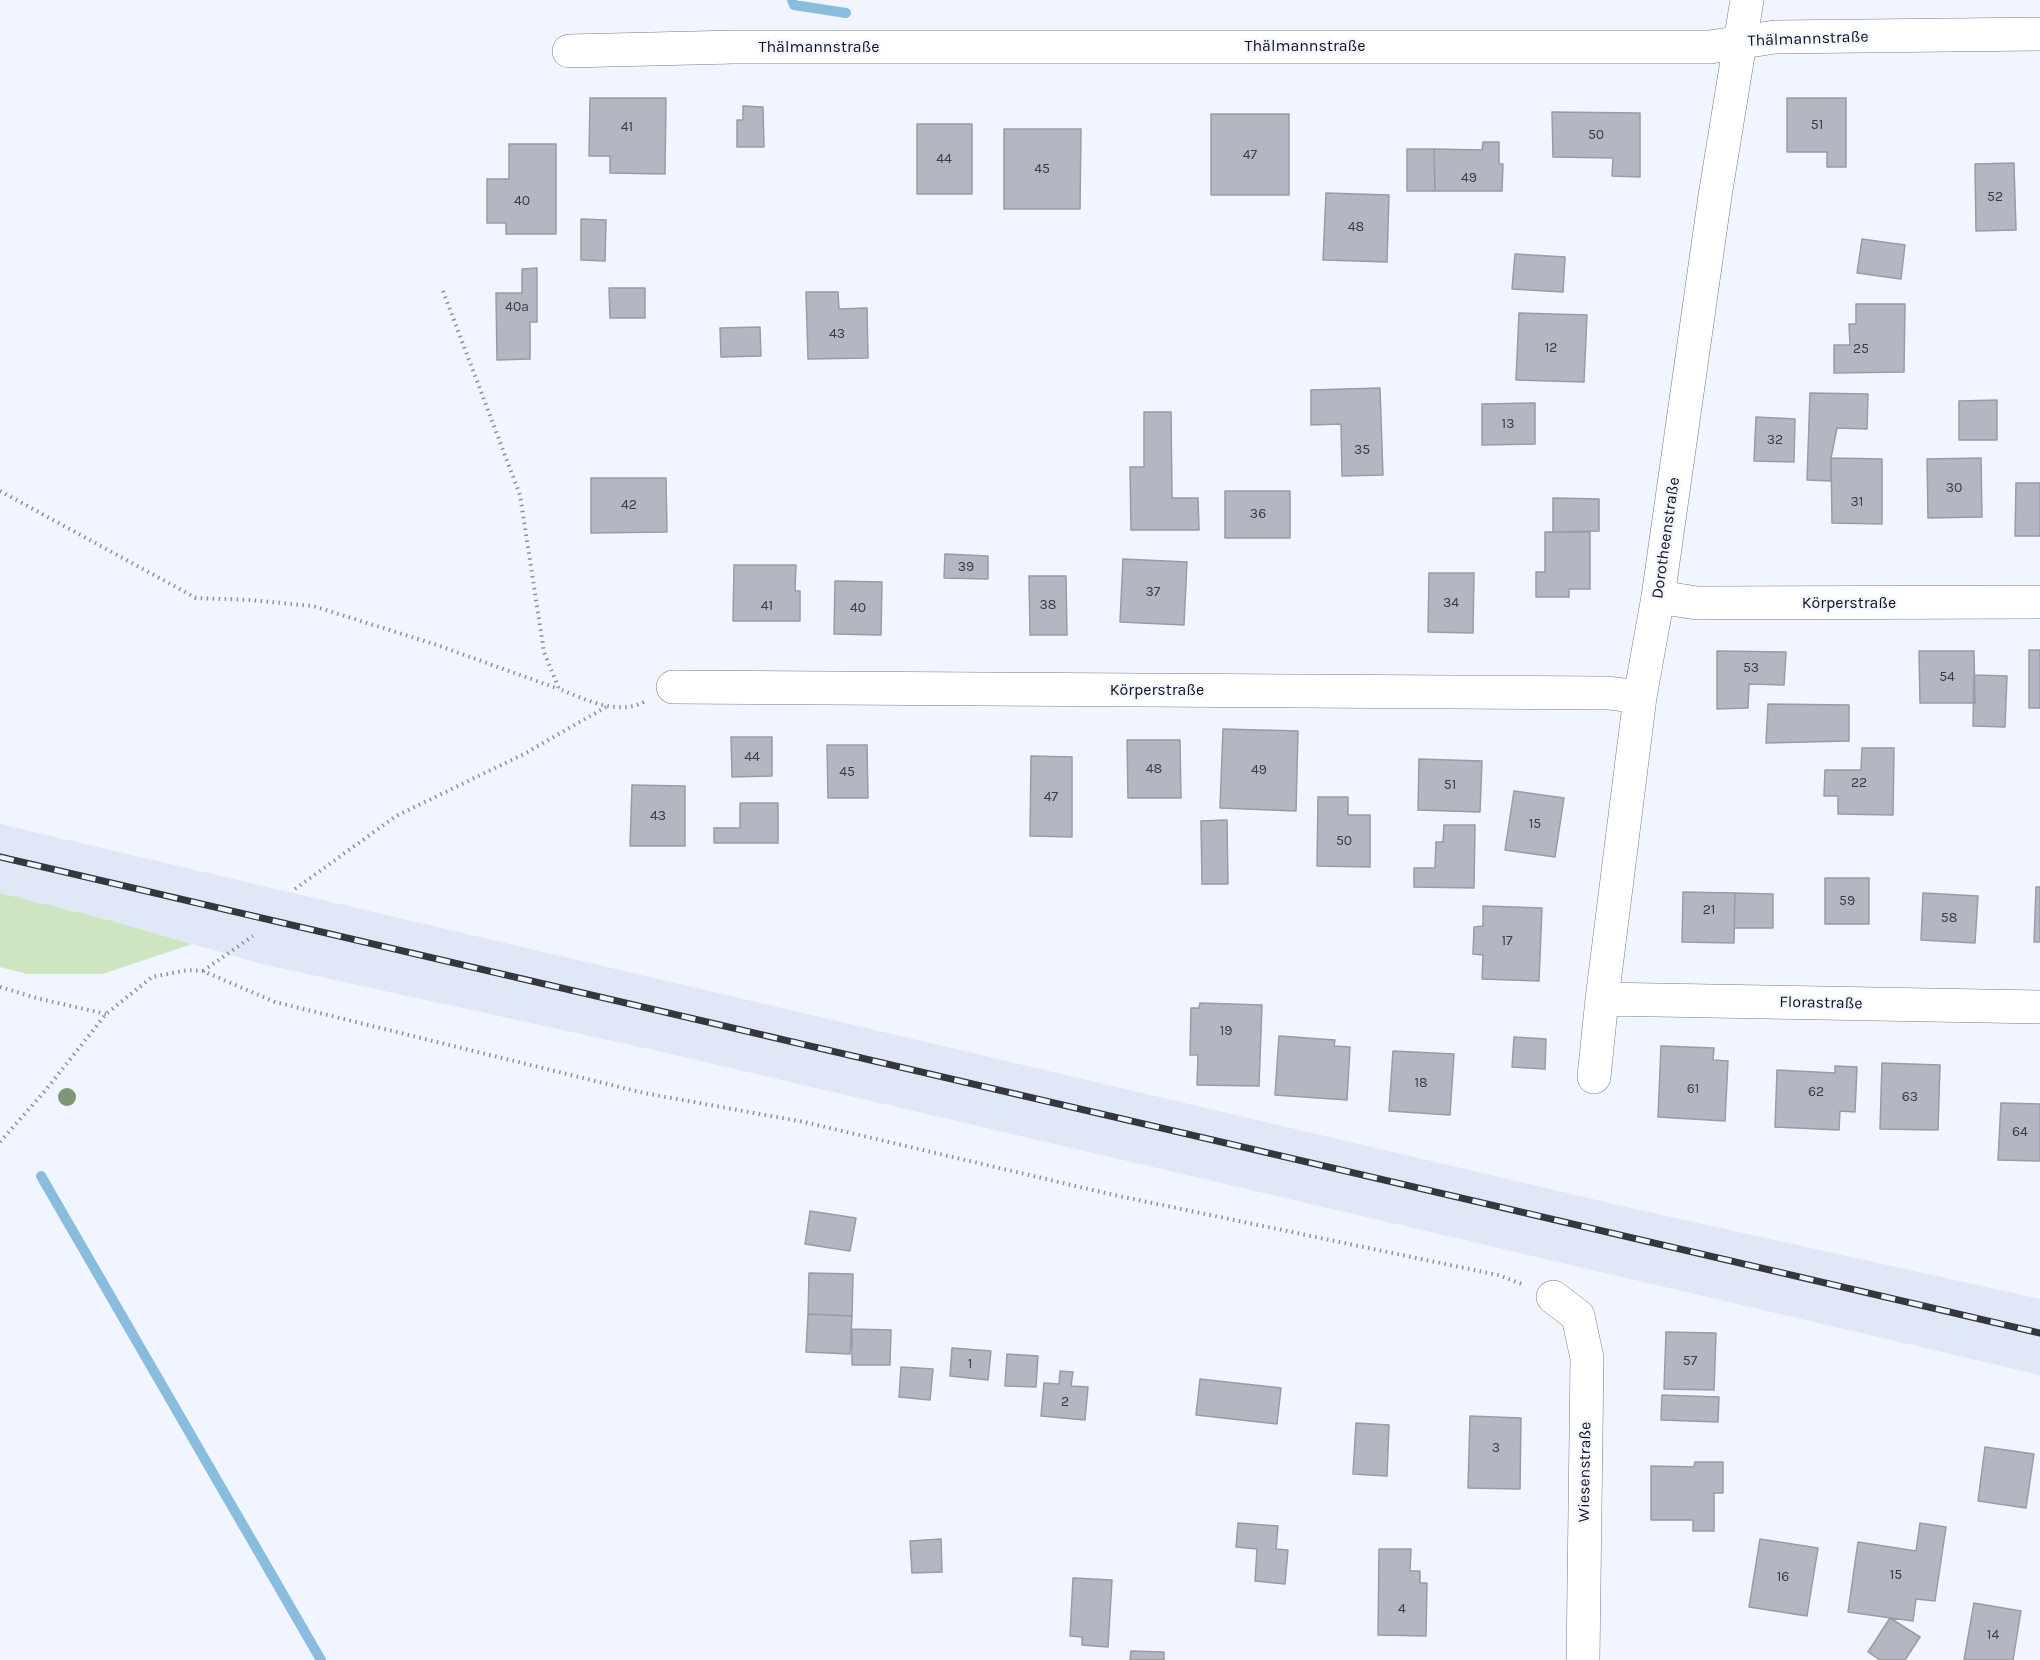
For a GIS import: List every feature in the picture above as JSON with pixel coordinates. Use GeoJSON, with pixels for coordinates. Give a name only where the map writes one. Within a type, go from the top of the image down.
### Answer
{"type":"FeatureCollection","features":[{"type":"Feature","properties":{"kind":"street","name":"Dorotheenstraße"},"geometry":{"type":"LineString","coordinates":[[1594,1077],[1640,697],[1658,597],[1713,208],[1747,0]]}},
{"type":"Feature","properties":{"kind":"street","name":"Thälmannstraße"},"geometry":{"type":"LineString","coordinates":[[569,51],[734,47],[1710,46],[1775,37],[2040,34]]}},
{"type":"Feature","properties":{"kind":"street","name":"Körperstraße"},"geometry":{"type":"LineString","coordinates":[[1658,597],[1697,603],[2040,602]]}},
{"type":"Feature","properties":{"kind":"street","name":"Körperstraße"},"geometry":{"type":"LineString","coordinates":[[673,687],[1608,693],[1640,697]]}},
{"type":"Feature","properties":{"kind":"street","name":"Florastraße"},"geometry":{"type":"LineString","coordinates":[[1602,999],[2040,1007]]}},
{"type":"Feature","properties":{"kind":"street","name":"Wiesenstraße"},"geometry":{"type":"LineString","coordinates":[[1553,1298],[1578,1316],[1587,1358],[1583,1660]]}},
{"type":"Feature","properties":{"kind":"path"},"geometry":{"type":"LineString","coordinates":[[443,291],[520,495],[544,652],[559,689]]}},
{"type":"Feature","properties":{"kind":"path"},"geometry":{"type":"LineString","coordinates":[[0,491],[196,598],[313,606],[434,644],[607,707],[637,706],[673,687]]}},
{"type":"Feature","properties":{"kind":"path"},"geometry":{"type":"LineString","coordinates":[[295,889],[396,816],[524,754],[607,707]]}},
{"type":"Feature","properties":{"kind":"path"},"geometry":{"type":"LineString","coordinates":[[203,971],[253,936]]}},
{"type":"Feature","properties":{"kind":"path"},"geometry":{"type":"LineString","coordinates":[[0,1142],[45,1091],[106,1014],[152,977],[188,970],[203,971],[275,1002],[644,1093],[804,1122],[1114,1195],[1498,1275],[1543,1291],[1553,1298]]}},
{"type":"Feature","properties":{"kind":"path"},"geometry":{"type":"LineString","coordinates":[[0,987],[106,1014]]}},
{"type":"Feature","properties":{"kind":"shaded area"},"geometry":{"type":"Polygon","coordinates":[[[0,824],[1635,1209],[2040,1299],[2040,1375],[658,1051],[262,964],[109,920],[0,893],[0,824]]]}},
{"type":"Feature","properties":{"kind":"green space"},"geometry":{"type":"Polygon","coordinates":[[[0,893],[109,920],[192,944],[103,974],[27,974],[0,967],[0,893]]]}},
{"type":"Feature","properties":{"kind":"building"},"geometry":{"type":"Polygon","coordinates":[[[590,98],[666,98],[665,174],[610,173],[610,156],[589,156],[590,98]]]}},
{"type":"Feature","properties":{"kind":"building"},"geometry":{"type":"Polygon","coordinates":[[[1787,98],[1846,98],[1846,167],[1827,167],[1827,152],[1787,152],[1787,98]]]}},
{"type":"Feature","properties":{"kind":"building"},"geometry":{"type":"Polygon","coordinates":[[[743,106],[763,107],[764,147],[737,147],[737,120],[743,120],[743,106]]]}},
{"type":"Feature","properties":{"kind":"building"},"geometry":{"type":"Polygon","coordinates":[[[1552,112],[1640,113],[1640,177],[1612,176],[1613,158],[1553,157],[1552,112]]]}},
{"type":"Feature","properties":{"kind":"building"},"geometry":{"type":"Polygon","coordinates":[[[1211,114],[1289,114],[1289,195],[1211,195],[1211,114]]]}},
{"type":"Feature","properties":{"kind":"building"},"geometry":{"type":"Polygon","coordinates":[[[917,124],[972,124],[972,194],[917,194],[917,124]]]}},
{"type":"Feature","properties":{"kind":"building"},"geometry":{"type":"Polygon","coordinates":[[[1004,129],[1081,129],[1080,209],[1004,209],[1004,129]]]}},
{"type":"Feature","properties":{"kind":"building"},"geometry":{"type":"Polygon","coordinates":[[[1483,142],[1499,142],[1499,164],[1503,164],[1502,191],[1435,191],[1434,149],[1482,150],[1483,142]]]}},
{"type":"Feature","properties":{"kind":"building"},"geometry":{"type":"Polygon","coordinates":[[[509,144],[556,144],[556,234],[506,234],[506,223],[487,223],[487,179],[509,179],[509,144]]]}},
{"type":"Feature","properties":{"kind":"building"},"geometry":{"type":"Polygon","coordinates":[[[1407,149],[1434,149],[1435,191],[1407,191],[1407,149]]]}},
{"type":"Feature","properties":{"kind":"building"},"geometry":{"type":"Polygon","coordinates":[[[2014,163],[2016,230],[1976,231],[1975,164],[2014,163]]]}},
{"type":"Feature","properties":{"kind":"building"},"geometry":{"type":"Polygon","coordinates":[[[1326,193],[1389,195],[1387,262],[1323,260],[1326,193]]]}},
{"type":"Feature","properties":{"kind":"building"},"geometry":{"type":"Polygon","coordinates":[[[581,219],[606,220],[605,261],[581,260],[581,219]]]}},
{"type":"Feature","properties":{"kind":"building"},"geometry":{"type":"Polygon","coordinates":[[[1862,239],[1905,245],[1901,279],[1857,273],[1862,239]]]}},
{"type":"Feature","properties":{"kind":"building"},"geometry":{"type":"Polygon","coordinates":[[[1515,254],[1565,257],[1563,292],[1512,289],[1515,254]]]}},
{"type":"Feature","properties":{"kind":"building"},"geometry":{"type":"Polygon","coordinates":[[[537,268],[537,322],[530,322],[530,359],[497,360],[496,293],[522,293],[522,269],[537,268]]]}},
{"type":"Feature","properties":{"kind":"building"},"geometry":{"type":"Polygon","coordinates":[[[609,288],[645,288],[645,318],[610,318],[609,288]]]}},
{"type":"Feature","properties":{"kind":"building"},"geometry":{"type":"Polygon","coordinates":[[[806,292],[838,292],[839,309],[867,308],[868,358],[808,359],[806,292]]]}},
{"type":"Feature","properties":{"kind":"building"},"geometry":{"type":"Polygon","coordinates":[[[1856,304],[1905,304],[1904,372],[1834,373],[1834,345],[1850,345],[1849,324],[1856,324],[1856,304]]]}},
{"type":"Feature","properties":{"kind":"building"},"geometry":{"type":"Polygon","coordinates":[[[1519,313],[1587,315],[1584,382],[1516,380],[1519,313]]]}},
{"type":"Feature","properties":{"kind":"building"},"geometry":{"type":"Polygon","coordinates":[[[760,327],[761,356],[721,357],[720,328],[760,327]]]}},
{"type":"Feature","properties":{"kind":"building"},"geometry":{"type":"Polygon","coordinates":[[[1380,388],[1383,475],[1342,476],[1341,424],[1311,425],[1311,390],[1380,388]]]}},
{"type":"Feature","properties":{"kind":"building"},"geometry":{"type":"Polygon","coordinates":[[[1810,393],[1868,394],[1867,429],[1837,428],[1831,458],[1831,481],[1807,480],[1810,393]]]}},
{"type":"Feature","properties":{"kind":"building"},"geometry":{"type":"Polygon","coordinates":[[[1997,400],[1997,440],[1959,440],[1959,401],[1997,400]]]}},
{"type":"Feature","properties":{"kind":"building"},"geometry":{"type":"Polygon","coordinates":[[[1535,403],[1535,444],[1482,445],[1482,404],[1535,403]]]}},
{"type":"Feature","properties":{"kind":"building"},"geometry":{"type":"Polygon","coordinates":[[[1144,412],[1171,412],[1172,498],[1198,498],[1199,530],[1131,530],[1130,467],[1144,467],[1144,412]]]}},
{"type":"Feature","properties":{"kind":"building"},"geometry":{"type":"Polygon","coordinates":[[[1756,417],[1795,419],[1794,462],[1754,461],[1756,417]]]}},
{"type":"Feature","properties":{"kind":"building"},"geometry":{"type":"Polygon","coordinates":[[[1831,458],[1882,459],[1882,524],[1832,523],[1831,458]]]}},
{"type":"Feature","properties":{"kind":"building"},"geometry":{"type":"Polygon","coordinates":[[[1981,458],[1982,517],[1928,518],[1927,459],[1981,458]]]}},
{"type":"Feature","properties":{"kind":"building"},"geometry":{"type":"Polygon","coordinates":[[[591,478],[666,478],[667,532],[591,533],[591,478]]]}},
{"type":"Feature","properties":{"kind":"building"},"geometry":{"type":"Polygon","coordinates":[[[2016,483],[2040,483],[2040,536],[2015,536],[2016,483]]]}},
{"type":"Feature","properties":{"kind":"building"},"geometry":{"type":"Polygon","coordinates":[[[1225,491],[1290,491],[1290,538],[1225,538],[1225,491]]]}},
{"type":"Feature","properties":{"kind":"building"},"geometry":{"type":"Polygon","coordinates":[[[1553,498],[1599,499],[1599,531],[1553,532],[1553,498]]]}},
{"type":"Feature","properties":{"kind":"building"},"geometry":{"type":"Polygon","coordinates":[[[1545,532],[1590,532],[1590,589],[1569,589],[1569,597],[1536,597],[1536,572],[1545,572],[1545,532]]]}},
{"type":"Feature","properties":{"kind":"building"},"geometry":{"type":"Polygon","coordinates":[[[945,554],[988,556],[988,579],[944,578],[945,554]]]}},
{"type":"Feature","properties":{"kind":"building"},"geometry":{"type":"Polygon","coordinates":[[[1123,559],[1187,562],[1184,625],[1120,622],[1123,559]]]}},
{"type":"Feature","properties":{"kind":"building"},"geometry":{"type":"Polygon","coordinates":[[[734,565],[796,565],[795,591],[800,591],[800,621],[733,621],[734,565]]]}},
{"type":"Feature","properties":{"kind":"building"},"geometry":{"type":"Polygon","coordinates":[[[1429,573],[1474,573],[1473,633],[1428,632],[1429,573]]]}},
{"type":"Feature","properties":{"kind":"building"},"geometry":{"type":"Polygon","coordinates":[[[1029,576],[1066,576],[1067,635],[1030,635],[1029,576]]]}},
{"type":"Feature","properties":{"kind":"building"},"geometry":{"type":"Polygon","coordinates":[[[835,581],[882,582],[881,635],[834,634],[835,581]]]}},
{"type":"Feature","properties":{"kind":"building"},"geometry":{"type":"Polygon","coordinates":[[[2029,650],[2040,650],[2040,708],[2029,708],[2029,650]]]}},
{"type":"Feature","properties":{"kind":"building"},"geometry":{"type":"Polygon","coordinates":[[[1717,651],[1786,652],[1784,685],[1749,684],[1748,708],[1717,709],[1717,651]]]}},
{"type":"Feature","properties":{"kind":"building"},"geometry":{"type":"Polygon","coordinates":[[[1919,651],[1974,651],[1975,703],[1920,703],[1919,651]]]}},
{"type":"Feature","properties":{"kind":"building"},"geometry":{"type":"Polygon","coordinates":[[[1974,675],[2007,676],[2005,727],[1973,726],[1974,675]]]}},
{"type":"Feature","properties":{"kind":"building"},"geometry":{"type":"Polygon","coordinates":[[[1768,704],[1849,705],[1849,741],[1766,743],[1768,704]]]}},
{"type":"Feature","properties":{"kind":"building"},"geometry":{"type":"Polygon","coordinates":[[[1223,729],[1298,731],[1296,811],[1220,808],[1223,729]]]}},
{"type":"Feature","properties":{"kind":"building"},"geometry":{"type":"Polygon","coordinates":[[[731,737],[772,737],[772,776],[732,777],[731,737]]]}},
{"type":"Feature","properties":{"kind":"building"},"geometry":{"type":"Polygon","coordinates":[[[1127,740],[1180,740],[1181,798],[1128,798],[1127,740]]]}},
{"type":"Feature","properties":{"kind":"building"},"geometry":{"type":"Polygon","coordinates":[[[827,745],[867,745],[868,798],[828,798],[827,745]]]}},
{"type":"Feature","properties":{"kind":"building"},"geometry":{"type":"Polygon","coordinates":[[[1862,748],[1894,748],[1893,815],[1838,814],[1838,796],[1824,796],[1825,770],[1861,770],[1862,748]]]}},
{"type":"Feature","properties":{"kind":"building"},"geometry":{"type":"Polygon","coordinates":[[[1031,756],[1072,757],[1072,837],[1030,836],[1031,756]]]}},
{"type":"Feature","properties":{"kind":"building"},"geometry":{"type":"Polygon","coordinates":[[[1419,759],[1482,761],[1480,812],[1418,810],[1419,759]]]}},
{"type":"Feature","properties":{"kind":"building"},"geometry":{"type":"Polygon","coordinates":[[[632,785],[685,786],[685,846],[630,846],[632,785]]]}},
{"type":"Feature","properties":{"kind":"building"},"geometry":{"type":"Polygon","coordinates":[[[1514,791],[1564,798],[1555,857],[1505,850],[1514,791]]]}},
{"type":"Feature","properties":{"kind":"building"},"geometry":{"type":"Polygon","coordinates":[[[1318,797],[1348,797],[1348,815],[1370,815],[1370,867],[1317,866],[1318,797]]]}},
{"type":"Feature","properties":{"kind":"building"},"geometry":{"type":"Polygon","coordinates":[[[740,803],[778,803],[778,843],[714,843],[714,828],[740,828],[740,803]]]}},
{"type":"Feature","properties":{"kind":"building"},"geometry":{"type":"Polygon","coordinates":[[[1227,820],[1228,884],[1202,884],[1201,821],[1227,820]]]}},
{"type":"Feature","properties":{"kind":"building"},"geometry":{"type":"Polygon","coordinates":[[[1444,825],[1475,825],[1474,888],[1414,887],[1414,868],[1435,868],[1436,842],[1443,842],[1444,825]]]}},
{"type":"Feature","properties":{"kind":"building"},"geometry":{"type":"Polygon","coordinates":[[[1825,878],[1869,878],[1869,924],[1825,924],[1825,878]]]}},
{"type":"Feature","properties":{"kind":"building"},"geometry":{"type":"Polygon","coordinates":[[[2036,887],[2040,887],[2040,942],[2034,942],[2036,887]]]}},
{"type":"Feature","properties":{"kind":"building"},"geometry":{"type":"Polygon","coordinates":[[[1683,892],[1735,893],[1734,943],[1682,942],[1683,892]]]}},
{"type":"Feature","properties":{"kind":"building"},"geometry":{"type":"Polygon","coordinates":[[[1735,893],[1773,894],[1773,928],[1734,928],[1735,893]]]}},
{"type":"Feature","properties":{"kind":"building"},"geometry":{"type":"Polygon","coordinates":[[[1923,893],[1978,896],[1975,943],[1921,940],[1923,893]]]}},
{"type":"Feature","properties":{"kind":"building"},"geometry":{"type":"Polygon","coordinates":[[[1483,906],[1542,908],[1539,981],[1482,979],[1483,955],[1473,954],[1474,927],[1483,926],[1483,906]]]}},
{"type":"Feature","properties":{"kind":"building"},"geometry":{"type":"Polygon","coordinates":[[[1200,1003],[1262,1005],[1259,1086],[1197,1085],[1198,1055],[1190,1055],[1191,1008],[1199,1008],[1200,1003]]]}},
{"type":"Feature","properties":{"kind":"building"},"geometry":{"type":"Polygon","coordinates":[[[1279,1036],[1335,1040],[1334,1046],[1350,1047],[1347,1100],[1275,1095],[1279,1036]]]}},
{"type":"Feature","properties":{"kind":"building"},"geometry":{"type":"Polygon","coordinates":[[[1514,1037],[1546,1039],[1545,1069],[1512,1067],[1514,1037]]]}},
{"type":"Feature","properties":{"kind":"building"},"geometry":{"type":"Polygon","coordinates":[[[1661,1046],[1714,1048],[1713,1060],[1728,1061],[1725,1121],[1658,1117],[1661,1046]]]}},
{"type":"Feature","properties":{"kind":"building"},"geometry":{"type":"Polygon","coordinates":[[[1393,1051],[1454,1054],[1450,1115],[1389,1111],[1393,1051]]]}},
{"type":"Feature","properties":{"kind":"building"},"geometry":{"type":"Polygon","coordinates":[[[1882,1063],[1940,1065],[1938,1130],[1880,1129],[1882,1063]]]}},
{"type":"Feature","properties":{"kind":"building"},"geometry":{"type":"Polygon","coordinates":[[[1835,1066],[1857,1067],[1855,1112],[1840,1111],[1839,1130],[1775,1127],[1777,1070],[1835,1073],[1835,1066]]]}},
{"type":"Feature","properties":{"kind":"building"},"geometry":{"type":"Polygon","coordinates":[[[2001,1103],[2040,1104],[2040,1161],[1998,1160],[2001,1103]]]}},
{"type":"Feature","properties":{"kind":"building"},"geometry":{"type":"Polygon","coordinates":[[[810,1211],[856,1218],[850,1251],[805,1244],[810,1211]]]}},
{"type":"Feature","properties":{"kind":"building"},"geometry":{"type":"Polygon","coordinates":[[[809,1273],[853,1274],[852,1316],[808,1314],[809,1273]]]}},
{"type":"Feature","properties":{"kind":"building"},"geometry":{"type":"Polygon","coordinates":[[[808,1314],[852,1316],[850,1354],[806,1352],[808,1314]]]}},
{"type":"Feature","properties":{"kind":"building"},"geometry":{"type":"Polygon","coordinates":[[[852,1329],[891,1330],[890,1365],[852,1365],[852,1329]]]}},
{"type":"Feature","properties":{"kind":"building"},"geometry":{"type":"Polygon","coordinates":[[[1666,1332],[1716,1333],[1714,1390],[1664,1389],[1666,1332]]]}},
{"type":"Feature","properties":{"kind":"building"},"geometry":{"type":"Polygon","coordinates":[[[952,1348],[991,1351],[988,1380],[950,1376],[952,1348]]]}},
{"type":"Feature","properties":{"kind":"building"},"geometry":{"type":"Polygon","coordinates":[[[1007,1354],[1038,1356],[1036,1387],[1005,1386],[1007,1354]]]}},
{"type":"Feature","properties":{"kind":"building"},"geometry":{"type":"Polygon","coordinates":[[[901,1367],[933,1369],[930,1400],[899,1397],[901,1367]]]}},
{"type":"Feature","properties":{"kind":"building"},"geometry":{"type":"Polygon","coordinates":[[[1060,1371],[1073,1372],[1071,1386],[1088,1387],[1085,1420],[1041,1416],[1044,1383],[1059,1384],[1060,1371]]]}},
{"type":"Feature","properties":{"kind":"building"},"geometry":{"type":"Polygon","coordinates":[[[1200,1379],[1281,1388],[1277,1424],[1196,1415],[1200,1379]]]}},
{"type":"Feature","properties":{"kind":"building"},"geometry":{"type":"Polygon","coordinates":[[[1662,1395],[1719,1397],[1718,1422],[1661,1420],[1662,1395]]]}},
{"type":"Feature","properties":{"kind":"building"},"geometry":{"type":"Polygon","coordinates":[[[1470,1416],[1521,1418],[1520,1489],[1468,1488],[1470,1416]]]}},
{"type":"Feature","properties":{"kind":"building"},"geometry":{"type":"Polygon","coordinates":[[[1356,1423],[1389,1425],[1387,1476],[1353,1474],[1356,1423]]]}},
{"type":"Feature","properties":{"kind":"building"},"geometry":{"type":"Polygon","coordinates":[[[1985,1447],[2034,1454],[2026,1508],[1978,1501],[1985,1447]]]}},
{"type":"Feature","properties":{"kind":"building"},"geometry":{"type":"Polygon","coordinates":[[[1695,1462],[1723,1462],[1723,1493],[1714,1493],[1714,1531],[1693,1531],[1693,1520],[1651,1520],[1651,1466],[1694,1467],[1695,1462]]]}},
{"type":"Feature","properties":{"kind":"building"},"geometry":{"type":"Polygon","coordinates":[[[1238,1523],[1278,1526],[1276,1549],[1288,1550],[1285,1584],[1255,1581],[1257,1549],[1236,1547],[1238,1523]]]}},
{"type":"Feature","properties":{"kind":"building"},"geometry":{"type":"Polygon","coordinates":[[[1920,1523],[1946,1527],[1935,1601],[1916,1599],[1913,1621],[1848,1612],[1858,1542],[1916,1551],[1920,1523]]]}},
{"type":"Feature","properties":{"kind":"building"},"geometry":{"type":"Polygon","coordinates":[[[941,1539],[942,1572],[912,1573],[910,1541],[941,1539]]]}},
{"type":"Feature","properties":{"kind":"building"},"geometry":{"type":"Polygon","coordinates":[[[1760,1539],[1818,1548],[1807,1616],[1749,1607],[1760,1539]]]}},
{"type":"Feature","properties":{"kind":"building"},"geometry":{"type":"Polygon","coordinates":[[[1379,1549],[1411,1549],[1410,1571],[1420,1571],[1420,1583],[1427,1583],[1426,1636],[1378,1635],[1379,1549]]]}},
{"type":"Feature","properties":{"kind":"building"},"geometry":{"type":"Polygon","coordinates":[[[1073,1578],[1112,1580],[1108,1647],[1082,1645],[1082,1637],[1070,1636],[1073,1578]]]}},
{"type":"Feature","properties":{"kind":"building"},"geometry":{"type":"Polygon","coordinates":[[[1974,1603],[2021,1611],[2013,1660],[1964,1660],[1974,1603]]]}},
{"type":"Feature","properties":{"kind":"building"},"geometry":{"type":"Polygon","coordinates":[[[1890,1618],[1920,1637],[1905,1660],[1880,1660],[1868,1652],[1890,1618]]]}},
{"type":"Feature","properties":{"kind":"building"},"geometry":{"type":"Polygon","coordinates":[[[1131,1651],[1164,1652],[1164,1660],[1130,1660],[1131,1651]]]}},
{"type":"Feature","properties":{"kind":"waterway"},"geometry":{"type":"LineString","coordinates":[[792,0],[794,5],[846,13]]}},
{"type":"Feature","properties":{"kind":"waterway"},"geometry":{"type":"LineString","coordinates":[[41,1176],[321,1660]]}},
{"type":"Feature","properties":{"kind":"railway"},"geometry":{"type":"LineString","coordinates":[[0,857],[2040,1333]]}}]}
